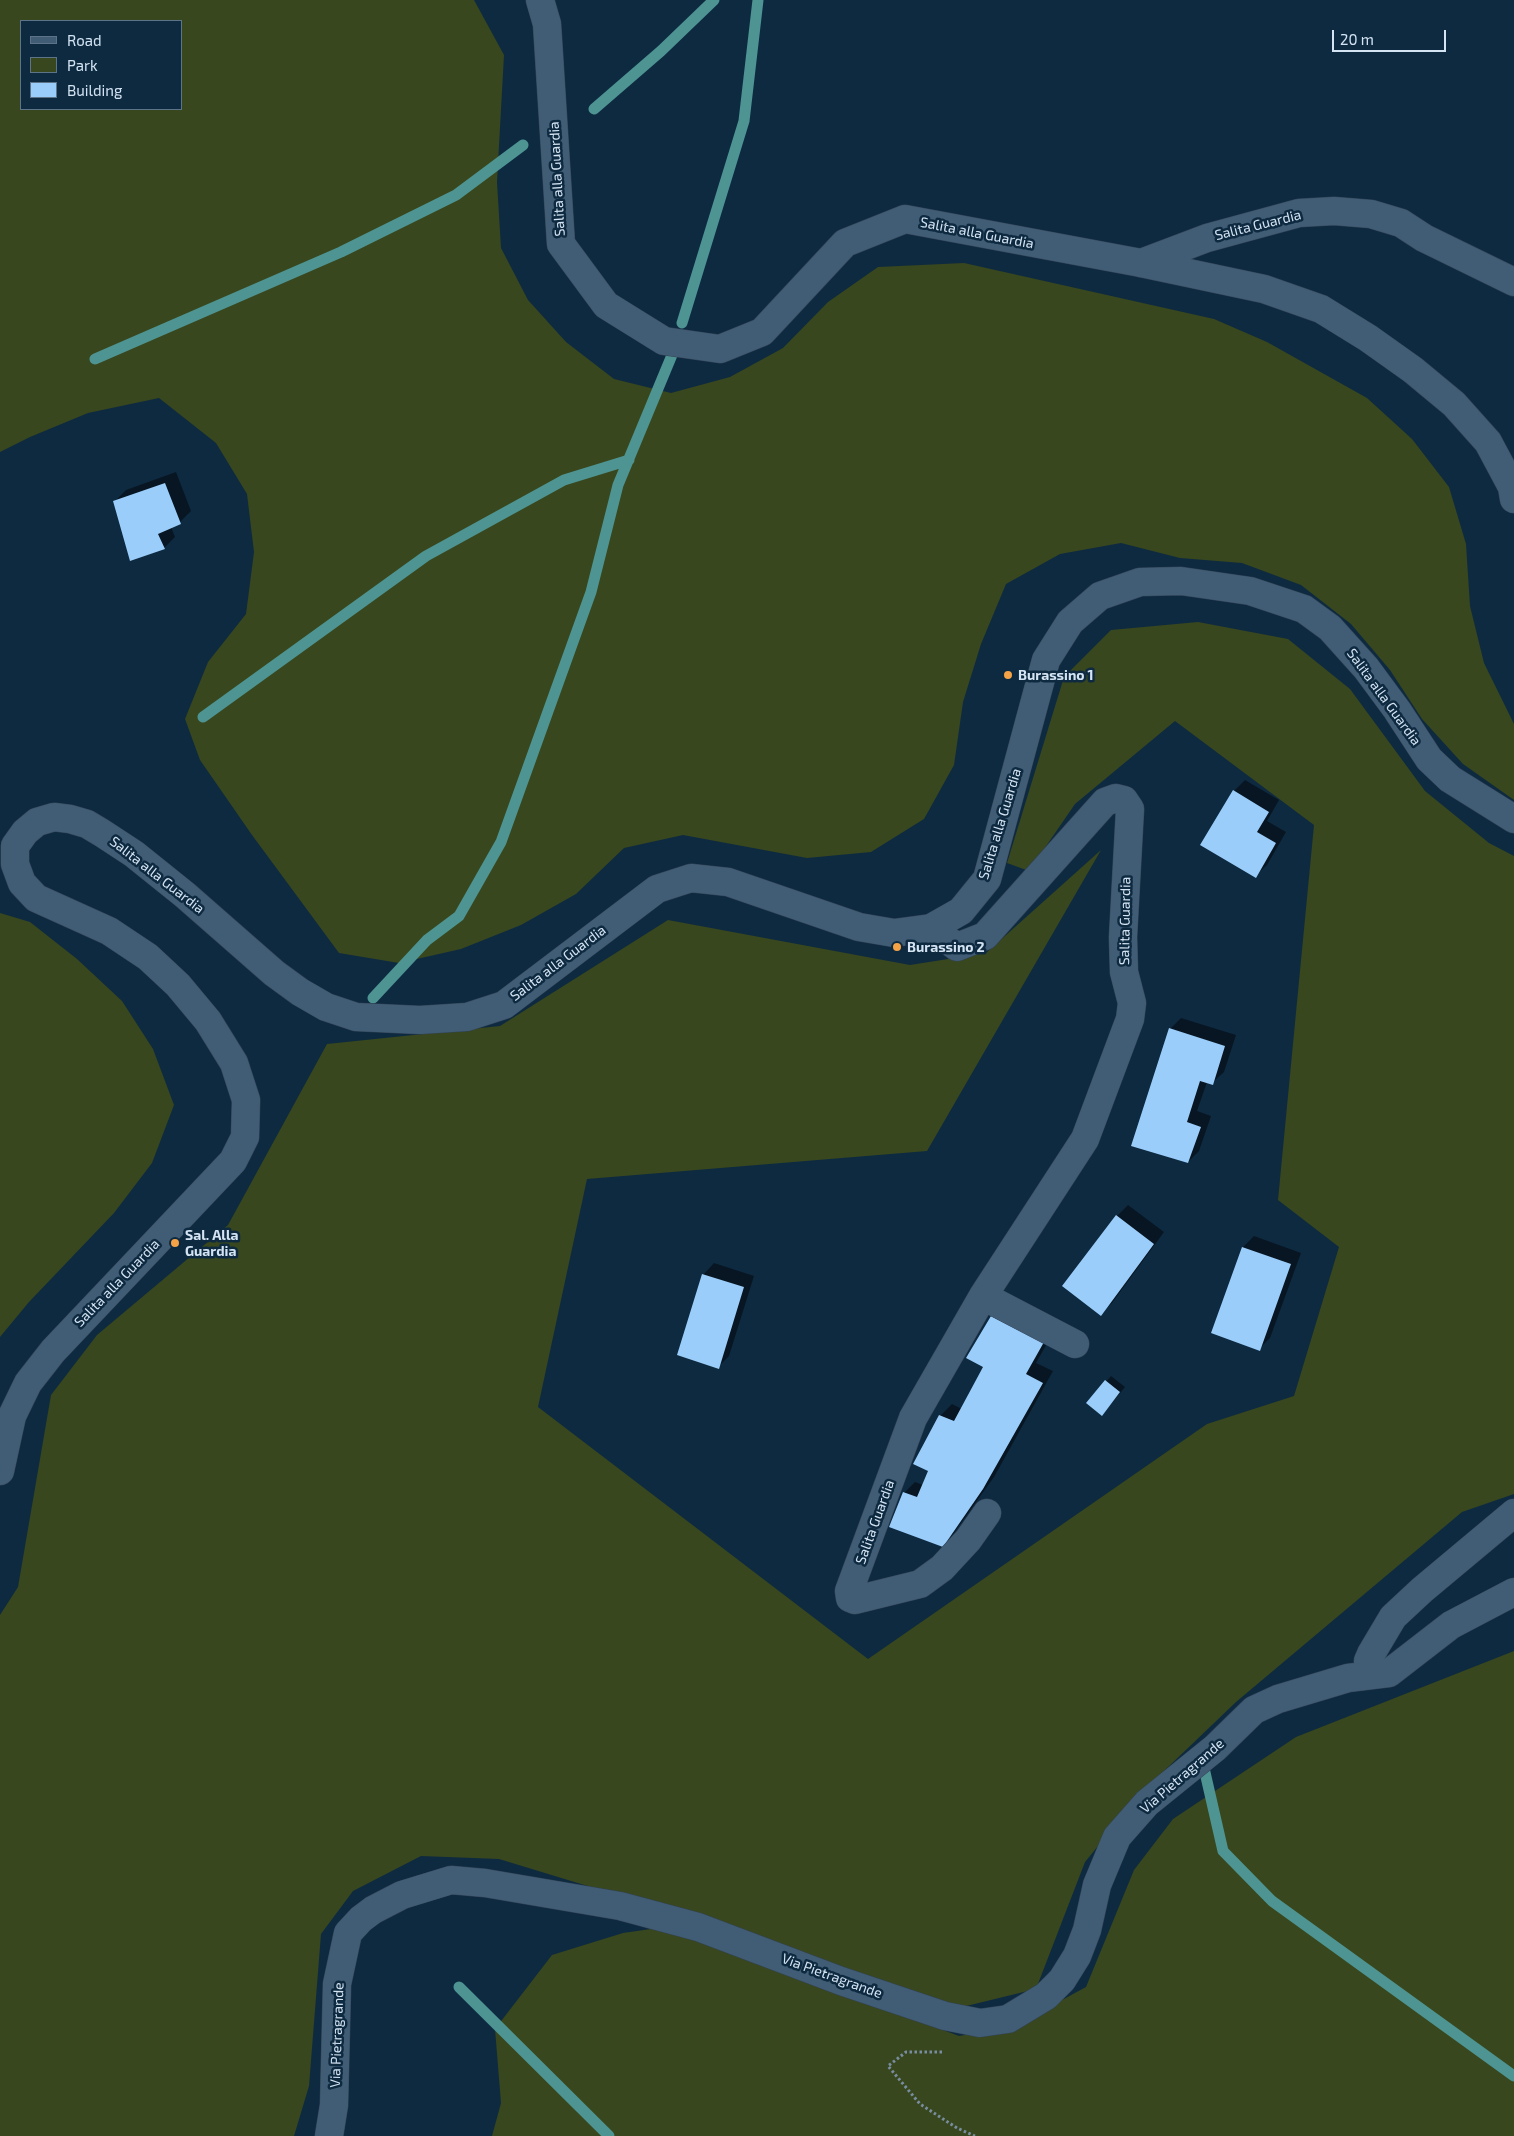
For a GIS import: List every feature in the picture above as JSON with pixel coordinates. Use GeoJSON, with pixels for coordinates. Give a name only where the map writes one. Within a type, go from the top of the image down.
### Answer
{"type":"FeatureCollection","features":[{"type":"Feature","properties":{"kind":"main road","name":"Salita alla Guardia"},"geometry":{"type":"LineString","coordinates":[[540,0],[547,24],[561,244],[606,305],[664,341],[720,349],[762,332],[846,243],[905,220],[1142,263],[1264,289],[1321,309],[1368,338],[1413,370],[1454,404],[1488,442],[1512,487],[1514,499]]}},
{"type":"Feature","properties":{"kind":"main road","name":"Salita Guardia"},"geometry":{"type":"LineString","coordinates":[[1142,263],[1207,238],[1280,218],[1299,213],[1334,211],[1371,214],[1401,222],[1424,238],[1514,282]]}},
{"type":"Feature","properties":{"kind":"main road","name":"Salita alla Guardia"},"geometry":{"type":"LineString","coordinates":[[0,1470],[12,1416],[28,1382],[53,1351],[233,1161],[244,1137],[246,1100],[234,1063],[208,1021],[178,984],[148,957],[110,931],[36,898],[22,883],[15,864],[15,846],[25,832],[37,822],[54,817],[70,819],[87,824],[102,833],[134,854],[185,895],[274,974],[326,1007],[356,1017],[420,1020],[467,1017],[504,1004],[657,888],[691,878],[728,882],[859,927],[894,933],[931,928],[961,911],[987,879],[1046,660],[1070,622],[1100,596],[1140,582],[1182,581],[1250,591],[1304,609],[1330,628],[1366,668],[1397,710],[1429,759],[1450,779],[1514,819]]}},
{"type":"Feature","properties":{"kind":"main road","name":"Salita Guardia"},"geometry":{"type":"LineString","coordinates":[[931,928],[957,947],[985,936],[1105,802],[1116,798],[1124,800],[1130,809],[1123,937],[1124,972],[1132,1003],[1130,1018],[1085,1139],[983,1296],[914,1418],[849,1592],[850,1598],[855,1600],[920,1584],[942,1568],[968,1540],[987,1513]]}},
{"type":"Feature","properties":{"kind":"main road"},"geometry":{"type":"LineString","coordinates":[[983,1296],[1075,1344]]}},
{"type":"Feature","properties":{"kind":"main road"},"geometry":{"type":"LineString","coordinates":[[1372,1674],[1368,1661],[1394,1617],[1422,1590],[1514,1514]]}},
{"type":"Feature","properties":{"kind":"main road","name":"Via Pietragrande"},"geometry":{"type":"LineString","coordinates":[[329,2136],[334,2105],[338,1984],[348,1933],[361,1919],[373,1910],[402,1895],[451,1880],[485,1883],[620,1906],[698,1926],[841,1981],[946,2016],[980,2023],[1008,2019],[1046,1996],[1062,1980],[1078,1956],[1087,1930],[1097,1885],[1117,1837],[1147,1803],[1215,1748],[1254,1710],[1278,1699],[1348,1678],[1389,1673],[1451,1625],[1514,1592]]}},
{"type":"Feature","properties":{"kind":"path"},"geometry":{"type":"LineString","coordinates":[[949,2050],[906,2052],[888,2066],[920,2104],[957,2128],[975,2136]]}},
{"type":"Feature","properties":{"kind":"green space"},"geometry":{"type":"Polygon","coordinates":[[[0,0],[474,0],[504,55],[497,182],[501,248],[528,300],[566,342],[614,379],[671,393],[730,377],[783,348],[828,302],[878,267],[964,263],[1214,319],[1267,342],[1367,398],[1412,439],[1449,487],[1466,544],[1470,606],[1484,663],[1514,724],[1514,800],[1463,764],[1422,719],[1390,670],[1351,624],[1301,585],[1242,563],[1180,558],[1121,543],[1060,554],[1006,584],[981,644],[963,702],[954,765],[924,819],[871,852],[807,858],[683,835],[624,848],[576,894],[521,925],[461,949],[399,963],[339,953],[252,835],[200,760],[185,719],[208,662],[246,614],[254,552],[247,494],[216,443],[159,398],[88,413],[30,437],[0,452],[0,0]]]}},
{"type":"Feature","properties":{"kind":"green space"},"geometry":{"type":"Polygon","coordinates":[[[1198,622],[1288,639],[1350,689],[1425,791],[1489,843],[1514,856],[1514,1494],[1462,1512],[1236,1702],[1142,1792],[1085,1862],[1036,1989],[958,2008],[673,1912],[499,1859],[421,1856],[353,1891],[321,1934],[309,2086],[294,2136],[0,2136],[0,1615],[18,1587],[51,1395],[97,1335],[228,1225],[327,1044],[500,1026],[668,920],[910,965],[986,953],[1101,850],[927,1151],[587,1179],[538,1407],[868,1659],[1207,1424],[1294,1396],[1339,1247],[1278,1200],[1314,825],[1175,721],[1075,804],[1029,871],[1007,863],[1064,677],[1111,630],[1198,622]]]}},
{"type":"Feature","properties":{"kind":"green space"},"geometry":{"type":"Polygon","coordinates":[[[0,913],[30,922],[77,959],[122,1001],[153,1049],[174,1105],[152,1163],[114,1213],[29,1302],[0,1337],[0,913]]]}},
{"type":"Feature","properties":{"kind":"green space"},"geometry":{"type":"Polygon","coordinates":[[[1514,1651],[1514,2136],[492,2136],[501,2103],[495,2029],[552,1955],[623,1933],[665,1927],[959,2036],[1012,2027],[1086,1987],[1134,1870],[1173,1819],[1296,1737],[1514,1651]]]}},
{"type":"Feature","properties":{"kind":"building"},"geometry":{"type":"Polygon","coordinates":[[[165,483],[181,524],[158,534],[165,549],[130,561],[113,501],[165,483]]]}},
{"type":"Feature","properties":{"kind":"building"},"geometry":{"type":"Polygon","coordinates":[[[1233,790],[1269,812],[1257,832],[1276,843],[1256,878],[1200,845],[1233,790]]]}},
{"type":"Feature","properties":{"kind":"building"},"geometry":{"type":"Polygon","coordinates":[[[1169,1028],[1225,1046],[1213,1085],[1200,1081],[1187,1122],[1201,1127],[1188,1163],[1131,1146],[1169,1028]]]}},
{"type":"Feature","properties":{"kind":"building"},"geometry":{"type":"Polygon","coordinates":[[[1116,1215],[1154,1244],[1101,1316],[1062,1286],[1116,1215]]]}},
{"type":"Feature","properties":{"kind":"building"},"geometry":{"type":"Polygon","coordinates":[[[1242,1247],[1291,1264],[1260,1351],[1211,1333],[1242,1247]]]}},
{"type":"Feature","properties":{"kind":"building"},"geometry":{"type":"Polygon","coordinates":[[[702,1274],[744,1287],[719,1369],[677,1355],[702,1274]]]}},
{"type":"Feature","properties":{"kind":"building"},"geometry":{"type":"Polygon","coordinates":[[[991,1316],[1044,1342],[1026,1374],[1043,1383],[983,1489],[943,1547],[889,1527],[903,1492],[917,1497],[928,1471],[913,1464],[939,1415],[954,1421],[983,1367],[966,1358],[991,1316]]]}},
{"type":"Feature","properties":{"kind":"building"},"geometry":{"type":"Polygon","coordinates":[[[1105,1380],[1120,1392],[1102,1416],[1086,1403],[1105,1380]]]}},
{"type":"Feature","properties":{"kind":"waterway"},"geometry":{"type":"LineString","coordinates":[[594,109],[661,51],[714,0]]}},
{"type":"Feature","properties":{"kind":"waterway"},"geometry":{"type":"LineString","coordinates":[[682,323],[744,121],[758,0]]}},
{"type":"Feature","properties":{"kind":"waterway"},"geometry":{"type":"LineString","coordinates":[[95,359],[341,252],[456,195],[523,145]]}},
{"type":"Feature","properties":{"kind":"waterway"},"geometry":{"type":"LineString","coordinates":[[373,998],[427,940],[459,916],[501,842],[591,592],[618,485],[672,355]]}},
{"type":"Feature","properties":{"kind":"waterway"},"geometry":{"type":"LineString","coordinates":[[203,717],[426,556],[564,480],[629,460]]}},
{"type":"Feature","properties":{"kind":"waterway"},"geometry":{"type":"LineString","coordinates":[[1204,1768],[1223,1851],[1272,1901],[1514,2076]]}},
{"type":"Feature","properties":{"kind":"waterway"},"geometry":{"type":"LineString","coordinates":[[459,1987],[609,2136]]}},
{"type":"Feature","properties":{"kind":"place","name":"Burassino 1"},"geometry":{"type":"Point","coordinates":[1008,675]}},
{"type":"Feature","properties":{"kind":"place","name":"Burassino 2"},"geometry":{"type":"Point","coordinates":[897,947]}},
{"type":"Feature","properties":{"kind":"place","name":"Sal. Alla Guardia"},"geometry":{"type":"Point","coordinates":[175,1243]}}]}
